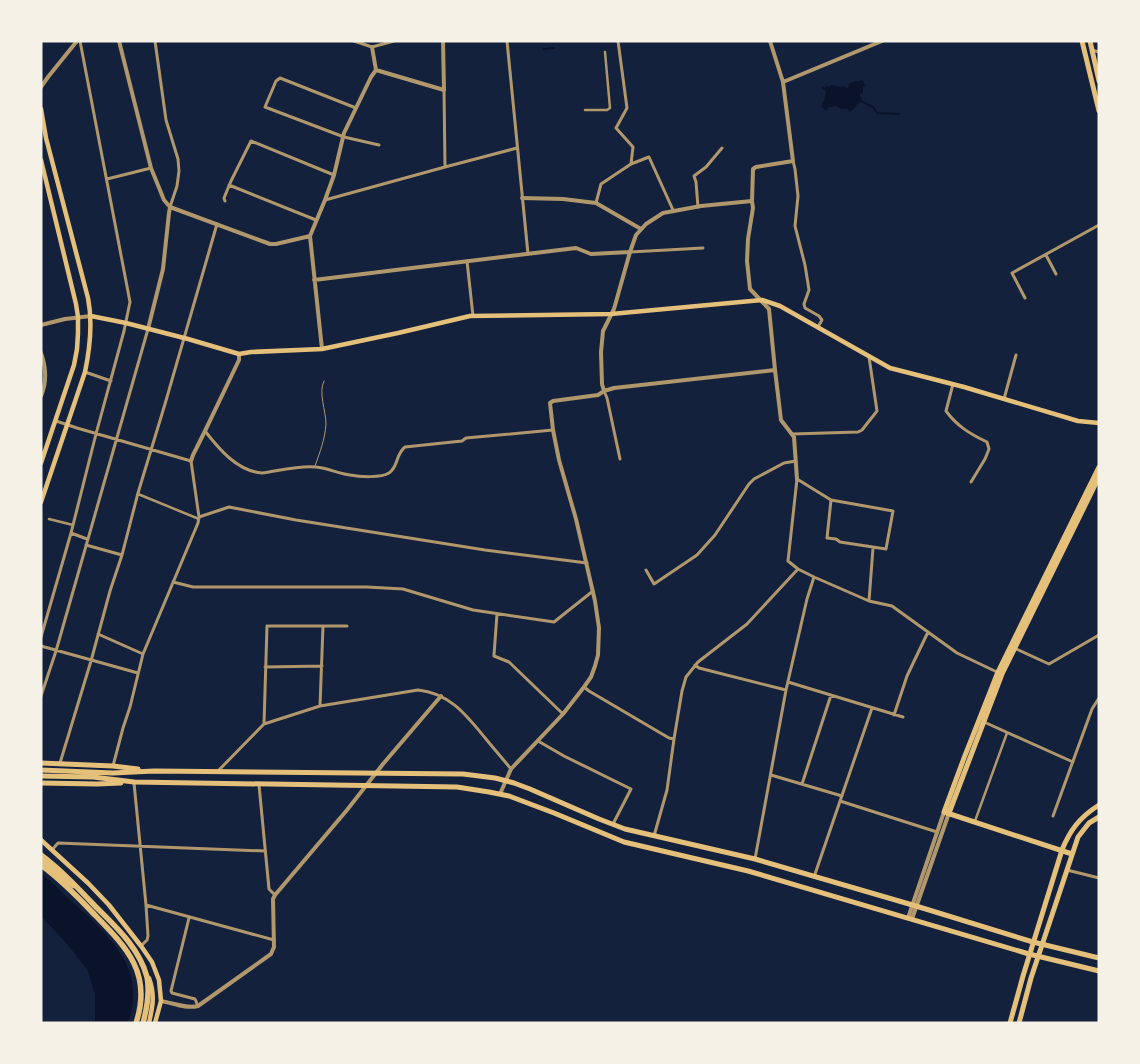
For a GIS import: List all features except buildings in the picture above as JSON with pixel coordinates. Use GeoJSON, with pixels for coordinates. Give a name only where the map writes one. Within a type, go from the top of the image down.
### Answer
{"type":"FeatureCollection","features":[{"type":"Feature","properties":{"kind":"highway"},"geometry":{"type":"LineString","coordinates":[[41,855],[76,886],[121,933],[137,953],[146,974],[148,990],[143,1023]]}},
{"type":"Feature","properties":{"kind":"highway"},"geometry":{"type":"LineString","coordinates":[[41,865],[75,894],[128,952],[141,984],[140,1005],[136,1023]]}},
{"type":"Feature","properties":{"kind":"main road"},"geometry":{"type":"LineString","coordinates":[[1082,41],[1099,111]]}},
{"type":"Feature","properties":{"kind":"main road"},"geometry":{"type":"LineString","coordinates":[[1090,41],[1099,81]]}},
{"type":"Feature","properties":{"kind":"main road"},"geometry":{"type":"LineString","coordinates":[[41,109],[46,138],[86,290],[91,316],[88,354],[84,372],[41,502]]}},
{"type":"Feature","properties":{"kind":"main road"},"geometry":{"type":"LineString","coordinates":[[41,160],[72,281],[78,317],[77,349],[74,365],[41,463]]}},
{"type":"Feature","properties":{"kind":"main road"},"geometry":{"type":"LineString","coordinates":[[91,316],[126,323],[239,354],[322,349],[473,316],[611,314],[762,300],[780,306],[818,326],[890,368],[953,384],[1078,421],[1099,423]]}},
{"type":"Feature","properties":{"kind":"main road"},"geometry":{"type":"LineString","coordinates":[[947,812],[964,758],[1000,673],[1099,467]]}},
{"type":"Feature","properties":{"kind":"main road"},"geometry":{"type":"LineString","coordinates":[[1012,647],[1099,477]]}},
{"type":"Feature","properties":{"kind":"main road"},"geometry":{"type":"LineString","coordinates":[[947,812],[984,722],[1000,673]]}},
{"type":"Feature","properties":{"kind":"main road"},"geometry":{"type":"LineString","coordinates":[[41,763],[113,766],[154,771]]}},
{"type":"Feature","properties":{"kind":"main road"},"geometry":{"type":"LineString","coordinates":[[41,770],[48,773],[134,782],[457,787],[500,794],[532,804],[624,842],[748,871],[1030,954],[1099,971]]}},
{"type":"Feature","properties":{"kind":"main road"},"geometry":{"type":"LineString","coordinates":[[41,776],[48,773],[218,771],[463,774],[495,778],[530,788],[613,824],[654,836],[755,859],[1033,942],[1099,958]]}},
{"type":"Feature","properties":{"kind":"main road"},"geometry":{"type":"LineString","coordinates":[[41,783],[97,784],[134,782]]}},
{"type":"Feature","properties":{"kind":"main road"},"geometry":{"type":"LineString","coordinates":[[1010,1023],[1033,942],[1068,835],[1077,823],[1099,805]]}},
{"type":"Feature","properties":{"kind":"main road"},"geometry":{"type":"LineString","coordinates":[[947,812],[1072,854]]}},
{"type":"Feature","properties":{"kind":"main road"},"geometry":{"type":"LineString","coordinates":[[1019,1023],[1031,978],[1078,837],[1089,823],[1098,818]]}},
{"type":"Feature","properties":{"kind":"main road"},"geometry":{"type":"LineString","coordinates":[[41,840],[83,878],[109,905],[152,962],[160,980],[161,1001],[155,1023]]}},
{"type":"Feature","properties":{"kind":"main road"},"geometry":{"type":"LineString","coordinates":[[41,859],[101,912],[120,932],[143,964],[153,994],[153,1006],[149,1023]]}},
{"type":"Feature","properties":{"kind":"main road"},"geometry":{"type":"LineString","coordinates":[[101,912],[109,905]]}},
{"type":"Feature","properties":{"kind":"street"},"geometry":{"type":"LineString","coordinates":[[41,87],[78,41]]}},
{"type":"Feature","properties":{"kind":"street"},"geometry":{"type":"LineString","coordinates":[[41,637],[71,533],[130,302],[78,41]]}},
{"type":"Feature","properties":{"kind":"street"},"geometry":{"type":"LineString","coordinates":[[119,41],[151,168],[164,200],[170,207],[270,244],[310,236]]}},
{"type":"Feature","properties":{"kind":"street"},"geometry":{"type":"LineString","coordinates":[[41,696],[56,651],[148,329],[163,269],[169,213],[179,172],[178,159],[166,120],[155,41]]}},
{"type":"Feature","properties":{"kind":"street"},"geometry":{"type":"LineString","coordinates":[[354,41],[372,47],[394,41]]}},
{"type":"Feature","properties":{"kind":"street"},"geometry":{"type":"LineString","coordinates":[[322,349],[310,236],[326,200],[344,137],[356,108],[376,70],[370,41]]}},
{"type":"Feature","properties":{"kind":"street"},"geometry":{"type":"LineString","coordinates":[[443,41],[445,167]]}},
{"type":"Feature","properties":{"kind":"street"},"geometry":{"type":"LineString","coordinates":[[507,41],[528,254]]}},
{"type":"Feature","properties":{"kind":"street"},"geometry":{"type":"LineString","coordinates":[[618,41],[627,108],[616,128],[633,147],[631,164]]}},
{"type":"Feature","properties":{"kind":"street"},"geometry":{"type":"LineString","coordinates":[[770,41],[783,82],[795,169],[798,196],[795,226],[809,290],[804,304],[805,308],[819,316],[822,320],[818,326]]}},
{"type":"Feature","properties":{"kind":"street"},"geometry":{"type":"LineString","coordinates":[[783,82],[882,41]]}},
{"type":"Feature","properties":{"kind":"street"},"geometry":{"type":"LineString","coordinates":[[1091,50],[1099,52]]}},
{"type":"Feature","properties":{"kind":"street"},"geometry":{"type":"LineString","coordinates":[[585,110],[607,110],[610,108],[605,52]]}},
{"type":"Feature","properties":{"kind":"street"},"geometry":{"type":"LineString","coordinates":[[376,70],[444,90]]}},
{"type":"Feature","properties":{"kind":"street"},"geometry":{"type":"LineString","coordinates":[[356,108],[280,78],[276,81],[265,107],[344,137],[379,145]]}},
{"type":"Feature","properties":{"kind":"street"},"geometry":{"type":"LineString","coordinates":[[224,201],[229,185],[251,141],[334,175]]}},
{"type":"Feature","properties":{"kind":"street"},"geometry":{"type":"LineString","coordinates":[[326,200],[517,148]]}},
{"type":"Feature","properties":{"kind":"street"},"geometry":{"type":"LineString","coordinates":[[698,207],[694,176],[706,167],[722,148]]}},
{"type":"Feature","properties":{"kind":"street"},"geometry":{"type":"LineString","coordinates":[[596,203],[601,184],[631,164],[649,157],[673,210]]}},
{"type":"Feature","properties":{"kind":"street"},"geometry":{"type":"LineString","coordinates":[[794,162],[754,168],[752,174],[753,208],[748,240],[750,289],[770,309],[775,370],[782,420],[794,437],[797,479],[788,561],[798,569],[814,577],[869,601],[892,606],[957,653],[1000,673]]}},
{"type":"Feature","properties":{"kind":"street"},"geometry":{"type":"LineString","coordinates":[[107,179],[151,168]]}},
{"type":"Feature","properties":{"kind":"street"},"geometry":{"type":"LineString","coordinates":[[229,185],[316,220]]}},
{"type":"Feature","properties":{"kind":"street"},"geometry":{"type":"LineString","coordinates":[[522,198],[563,199],[596,203],[641,229]]}},
{"type":"Feature","properties":{"kind":"street"},"geometry":{"type":"LineString","coordinates":[[620,459],[607,398],[602,384],[602,331],[614,309],[636,235],[646,224],[663,213],[673,210],[752,201]]}},
{"type":"Feature","properties":{"kind":"street"},"geometry":{"type":"LineString","coordinates":[[60,764],[217,224]]}},
{"type":"Feature","properties":{"kind":"street"},"geometry":{"type":"LineString","coordinates":[[1025,298],[1012,273],[1099,225]]}},
{"type":"Feature","properties":{"kind":"street"},"geometry":{"type":"LineString","coordinates":[[314,280],[576,248],[591,254],[703,248]]}},
{"type":"Feature","properties":{"kind":"street"},"geometry":{"type":"LineString","coordinates":[[1046,255],[1056,274]]}},
{"type":"Feature","properties":{"kind":"street"},"geometry":{"type":"LineString","coordinates":[[467,261],[473,316]]}},
{"type":"Feature","properties":{"kind":"street"},"geometry":{"type":"LineString","coordinates":[[41,325],[65,319],[91,316]]}},
{"type":"Feature","properties":{"kind":"street"},"geometry":{"type":"LineString","coordinates":[[41,353],[45,368],[45,386],[41,396]]}},
{"type":"Feature","properties":{"kind":"street"},"geometry":{"type":"LineString","coordinates":[[113,766],[143,654],[197,526],[199,518],[191,461],[239,360],[239,354]]}},
{"type":"Feature","properties":{"kind":"street"},"geometry":{"type":"LineString","coordinates":[[1004,399],[1016,355]]}},
{"type":"Feature","properties":{"kind":"street"},"geometry":{"type":"LineString","coordinates":[[792,434],[858,432],[863,430],[877,411],[868,356]]}},
{"type":"Feature","properties":{"kind":"street"},"geometry":{"type":"LineString","coordinates":[[500,794],[510,771],[563,714],[591,677],[598,654],[598,616],[576,519],[559,460],[550,403],[598,395],[614,388],[775,370]]}},
{"type":"Feature","properties":{"kind":"street"},"geometry":{"type":"LineString","coordinates":[[84,372],[111,381]]}},
{"type":"Feature","properties":{"kind":"street"},"geometry":{"type":"LineString","coordinates":[[953,384],[946,411],[952,420],[968,432],[987,442],[988,449],[985,458],[971,482]]}},
{"type":"Feature","properties":{"kind":"street"},"geometry":{"type":"LineString","coordinates":[[56,421],[191,461]]}},
{"type":"Feature","properties":{"kind":"street"},"geometry":{"type":"LineString","coordinates":[[206,431],[224,453],[248,470],[262,473],[314,467],[330,469],[351,476],[381,476],[388,474],[394,468],[399,453],[405,447],[462,442],[466,438],[553,430]]}},
{"type":"Feature","properties":{"kind":"street"},"geometry":{"type":"LineString","coordinates":[[646,570],[654,584],[697,555],[716,535],[754,479],[784,462],[796,461]]}},
{"type":"Feature","properties":{"kind":"street"},"geometry":{"type":"LineString","coordinates":[[797,479],[831,500],[893,511],[886,549],[840,542],[836,539],[827,538],[831,500]]}},
{"type":"Feature","properties":{"kind":"street"},"geometry":{"type":"LineString","coordinates":[[138,494],[199,518],[229,507],[296,520],[486,550],[587,563]]}},
{"type":"Feature","properties":{"kind":"street"},"geometry":{"type":"LineString","coordinates":[[49,519],[73,525]]}},
{"type":"Feature","properties":{"kind":"street"},"geometry":{"type":"LineString","coordinates":[[71,533],[87,540]]}},
{"type":"Feature","properties":{"kind":"street"},"geometry":{"type":"LineString","coordinates":[[86,545],[122,555]]}},
{"type":"Feature","properties":{"kind":"street"},"geometry":{"type":"LineString","coordinates":[[869,601],[873,548]]}},
{"type":"Feature","properties":{"kind":"street"},"geometry":{"type":"LineString","coordinates":[[654,836],[667,790],[682,691],[686,677],[694,665],[747,624],[798,569]]}},
{"type":"Feature","properties":{"kind":"street"},"geometry":{"type":"LineString","coordinates":[[755,859],[786,690],[807,599],[814,577]]}},
{"type":"Feature","properties":{"kind":"street"},"geometry":{"type":"LineString","coordinates":[[173,582],[193,587],[367,587],[403,589],[473,610],[554,622],[593,591]]}},
{"type":"Feature","properties":{"kind":"street"},"geometry":{"type":"LineString","coordinates":[[498,614],[494,656],[509,662],[563,714]]}},
{"type":"Feature","properties":{"kind":"street"},"geometry":{"type":"LineString","coordinates":[[264,724],[267,626],[347,626]]}},
{"type":"Feature","properties":{"kind":"street"},"geometry":{"type":"LineString","coordinates":[[320,706],[323,626]]}},
{"type":"Feature","properties":{"kind":"street"},"geometry":{"type":"LineString","coordinates":[[894,715],[907,676],[928,632]]}},
{"type":"Feature","properties":{"kind":"street"},"geometry":{"type":"LineString","coordinates":[[98,634],[143,654]]}},
{"type":"Feature","properties":{"kind":"street"},"geometry":{"type":"LineString","coordinates":[[1012,647],[1049,664],[1099,635]]}},
{"type":"Feature","properties":{"kind":"street"},"geometry":{"type":"LineString","coordinates":[[41,646],[138,673]]}},
{"type":"Feature","properties":{"kind":"street"},"geometry":{"type":"LineString","coordinates":[[694,665],[699,668],[786,690]]}},
{"type":"Feature","properties":{"kind":"street"},"geometry":{"type":"LineString","coordinates":[[265,667],[322,666]]}},
{"type":"Feature","properties":{"kind":"street"},"geometry":{"type":"LineString","coordinates":[[788,682],[903,718]]}},
{"type":"Feature","properties":{"kind":"street"},"geometry":{"type":"LineString","coordinates":[[584,687],[668,738],[674,739]]}},
{"type":"Feature","properties":{"kind":"street"},"geometry":{"type":"LineString","coordinates":[[218,771],[264,724],[320,706],[411,690],[424,690],[441,696],[456,705],[470,718],[510,771]]}},
{"type":"Feature","properties":{"kind":"street"},"geometry":{"type":"LineString","coordinates":[[802,784],[831,695]]}},
{"type":"Feature","properties":{"kind":"street"},"geometry":{"type":"LineString","coordinates":[[161,1001],[192,1008],[198,1006],[268,956],[274,949],[275,895],[441,696]]}},
{"type":"Feature","properties":{"kind":"street"},"geometry":{"type":"LineString","coordinates":[[1053,816],[1092,708],[1099,698]]}},
{"type":"Feature","properties":{"kind":"street"},"geometry":{"type":"LineString","coordinates":[[814,876],[872,708]]}},
{"type":"Feature","properties":{"kind":"street"},"geometry":{"type":"LineString","coordinates":[[984,722],[1073,762]]}},
{"type":"Feature","properties":{"kind":"street"},"geometry":{"type":"LineString","coordinates":[[974,822],[1007,733]]}},
{"type":"Feature","properties":{"kind":"street"},"geometry":{"type":"LineString","coordinates":[[538,741],[631,789],[613,824]]}},
{"type":"Feature","properties":{"kind":"street"},"geometry":{"type":"LineString","coordinates":[[770,775],[802,784],[937,832]]}},
{"type":"Feature","properties":{"kind":"street"},"geometry":{"type":"LineString","coordinates":[[134,782],[148,936],[147,940],[140,946]]}},
{"type":"Feature","properties":{"kind":"street"},"geometry":{"type":"LineString","coordinates":[[259,785],[269,889],[275,895]]}},
{"type":"Feature","properties":{"kind":"street"},"geometry":{"type":"LineString","coordinates":[[910,919],[937,832],[947,812]]}},
{"type":"Feature","properties":{"kind":"street"},"geometry":{"type":"LineString","coordinates":[[914,906],[947,812]]}},
{"type":"Feature","properties":{"kind":"street"},"geometry":{"type":"LineString","coordinates":[[52,850],[58,844],[265,851]]}},
{"type":"Feature","properties":{"kind":"street"},"geometry":{"type":"LineString","coordinates":[[1067,870],[1099,878]]}},
{"type":"Feature","properties":{"kind":"street"},"geometry":{"type":"LineString","coordinates":[[146,905],[274,940]]}},
{"type":"Feature","properties":{"kind":"street"},"geometry":{"type":"LineString","coordinates":[[189,918],[171,991],[172,993],[195,999],[198,1006]]}},
{"type":"Feature","properties":{"kind":"lane"},"geometry":{"type":"LineString","coordinates":[[314,467],[325,436],[326,422],[321,387],[324,380]]}},
{"type":"Feature","properties":{"kind":"water"},"geometry":{"type":"Polygon","coordinates":[[[863,80],[865,86],[860,96],[863,102],[858,103],[852,111],[849,112],[848,109],[836,106],[829,107],[826,111],[821,106],[826,91],[822,89],[823,86],[825,88],[832,85],[848,88],[849,84],[854,81],[863,80]]]}},
{"type":"Feature","properties":{"kind":"water"},"geometry":{"type":"Polygon","coordinates":[[[41,873],[103,931],[124,960],[131,976],[133,989],[133,1003],[128,1023],[95,1023],[95,994],[87,969],[41,916],[41,873]]]}},
{"type":"Feature","properties":{"kind":"waterway"},"geometry":{"type":"LineString","coordinates":[[544,49],[554,48]]}},
{"type":"Feature","properties":{"kind":"waterway"},"geometry":{"type":"LineString","coordinates":[[863,102],[873,107],[877,113],[899,114]]}}]}
